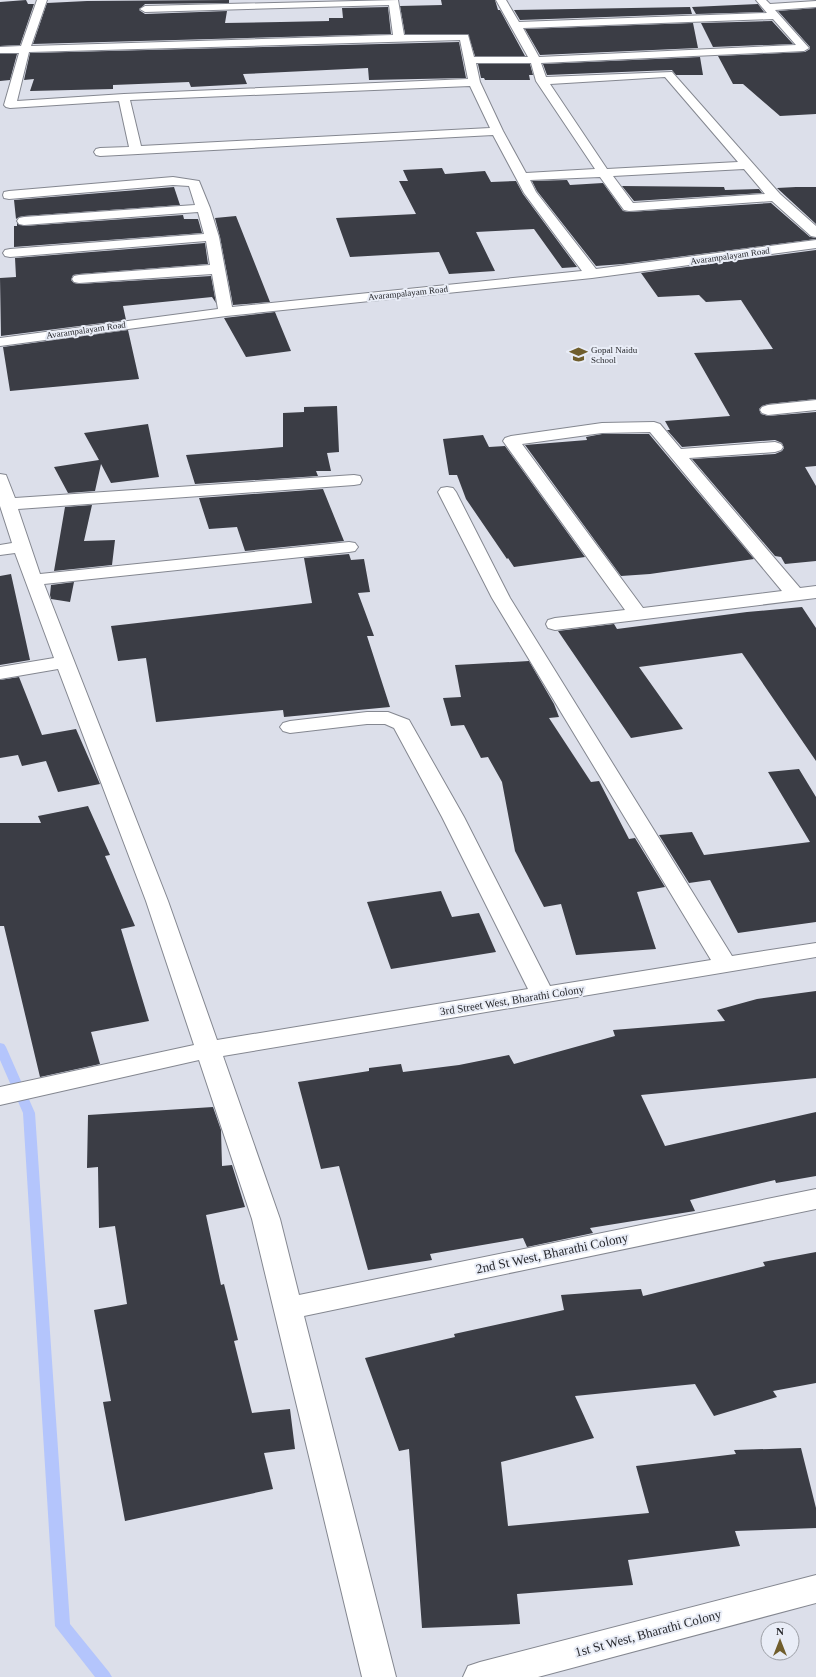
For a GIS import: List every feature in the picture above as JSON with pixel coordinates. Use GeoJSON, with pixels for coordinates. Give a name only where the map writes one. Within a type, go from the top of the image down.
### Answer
{"type":"FeatureCollection","features":[{"type":"Feature","properties":{"kind":"street"},"geometry":{"type":"LineString","coordinates":[[42,0],[5,105],[474,82]]}},
{"type":"Feature","properties":{"kind":"street"},"geometry":{"type":"LineString","coordinates":[[501,0],[516,24],[535,60],[542,81],[604,173],[629,207],[775,197]]}},
{"type":"Feature","properties":{"kind":"street"},"geometry":{"type":"LineString","coordinates":[[145,9],[245,3],[394,2],[399,38]]}},
{"type":"Feature","properties":{"kind":"street"},"geometry":{"type":"LineString","coordinates":[[764,3],[816,4]]}},
{"type":"Feature","properties":{"kind":"street"},"geometry":{"type":"LineString","coordinates":[[764,3],[804,48]]}},
{"type":"Feature","properties":{"kind":"street"},"geometry":{"type":"LineString","coordinates":[[516,24],[776,16]]}},
{"type":"Feature","properties":{"kind":"street"},"geometry":{"type":"LineString","coordinates":[[0,50],[464,37],[474,82],[497,131],[530,193],[592,274]]}},
{"type":"Feature","properties":{"kind":"street"},"geometry":{"type":"LineString","coordinates":[[470,60],[535,60],[816,47]]}},
{"type":"Feature","properties":{"kind":"street"},"geometry":{"type":"LineString","coordinates":[[542,81],[668,74],[775,197],[816,233]]}},
{"type":"Feature","properties":{"kind":"street"},"geometry":{"type":"LineString","coordinates":[[124,98],[136,150]]}},
{"type":"Feature","properties":{"kind":"street"},"geometry":{"type":"LineString","coordinates":[[100,152],[497,131]]}},
{"type":"Feature","properties":{"kind":"street"},"geometry":{"type":"LineString","coordinates":[[522,177],[747,165]]}},
{"type":"Feature","properties":{"kind":"street"},"geometry":{"type":"LineString","coordinates":[[9,195],[173,181],[195,184],[204,208],[212,237],[226,312]]}},
{"type":"Feature","properties":{"kind":"street"},"geometry":{"type":"LineString","coordinates":[[24,221],[204,208]]}},
{"type":"Feature","properties":{"kind":"street"},"geometry":{"type":"LineString","coordinates":[[10,253],[212,237]]}},
{"type":"Feature","properties":{"kind":"street","name":"Avarampalayam Road"},"geometry":{"type":"LineString","coordinates":[[0,342],[226,312],[592,274],[816,244]]}},
{"type":"Feature","properties":{"kind":"street"},"geometry":{"type":"LineString","coordinates":[[79,279],[218,269]]}},
{"type":"Feature","properties":{"kind":"street"},"geometry":{"type":"LineString","coordinates":[[768,410],[816,405]]}},
{"type":"Feature","properties":{"kind":"street"},"geometry":{"type":"LineString","coordinates":[[638,614],[511,441],[602,428],[654,427],[795,594]]}},
{"type":"Feature","properties":{"kind":"street"},"geometry":{"type":"LineString","coordinates":[[677,454],[775,447]]}},
{"type":"Feature","properties":{"kind":"street"},"geometry":{"type":"LineString","coordinates":[[0,479],[9,504],[11,548],[33,580],[157,901],[266,1219],[379,1677]]}},
{"type":"Feature","properties":{"kind":"street"},"geometry":{"type":"LineString","coordinates":[[9,504],[354,480]]}},
{"type":"Feature","properties":{"kind":"street"},"geometry":{"type":"LineString","coordinates":[[447,492],[501,598],[726,965]]}},
{"type":"Feature","properties":{"kind":"street"},"geometry":{"type":"LineString","coordinates":[[33,580],[349,547]]}},
{"type":"Feature","properties":{"kind":"street"},"geometry":{"type":"LineString","coordinates":[[554,624],[816,592]]}},
{"type":"Feature","properties":{"kind":"street"},"geometry":{"type":"LineString","coordinates":[[0,673],[65,662]]}},
{"type":"Feature","properties":{"kind":"street"},"geometry":{"type":"LineString","coordinates":[[290,727],[367,718],[388,718],[402,724],[453,817],[543,995]]}},
{"type":"Feature","properties":{"kind":"street","name":"3rd Street West, Bharathi Colony"},"geometry":{"type":"LineString","coordinates":[[0,1096],[208,1050],[816,950]]}},
{"type":"Feature","properties":{"kind":"street","name":"2nd St West, Bharathi Colony"},"geometry":{"type":"LineString","coordinates":[[288,1308],[816,1199]]}},
{"type":"Feature","properties":{"kind":"street","name":"1st St West, Bharathi Colony"},"geometry":{"type":"LineString","coordinates":[[480,1677],[816,1589]]}},
{"type":"Feature","properties":{"kind":"building"},"geometry":{"type":"Polygon","coordinates":[[[26,0],[28,4],[34,4],[20,45],[0,46],[0,2],[26,0]]]}},
{"type":"Feature","properties":{"kind":"building"},"geometry":{"type":"Polygon","coordinates":[[[229,0],[229,3],[145,4],[139,10],[145,14],[227,11],[225,23],[329,21],[329,18],[343,18],[342,8],[388,7],[391,34],[33,44],[47,3],[87,1],[229,0]]]}},
{"type":"Feature","properties":{"kind":"building"},"geometry":{"type":"Polygon","coordinates":[[[441,0],[495,0],[498,10],[500,10],[525,56],[475,56],[468,34],[405,34],[400,6],[442,5],[441,0]]]}},
{"type":"Feature","properties":{"kind":"building"},"geometry":{"type":"Polygon","coordinates":[[[758,4],[764,12],[696,14],[692,7],[758,4]]]}},
{"type":"Feature","properties":{"kind":"building"},"geometry":{"type":"Polygon","coordinates":[[[690,7],[692,14],[520,20],[514,10],[690,7]]]}},
{"type":"Feature","properties":{"kind":"building"},"geometry":{"type":"Polygon","coordinates":[[[816,8],[816,114],[780,116],[743,84],[733,84],[718,56],[805,52],[810,49],[810,47],[778,11],[816,8]]]}},
{"type":"Feature","properties":{"kind":"building"},"geometry":{"type":"Polygon","coordinates":[[[772,21],[793,44],[713,47],[701,23],[772,21]]]}},
{"type":"Feature","properties":{"kind":"building"},"geometry":{"type":"Polygon","coordinates":[[[693,23],[698,48],[540,55],[525,29],[693,23]]]}},
{"type":"Feature","properties":{"kind":"building"},"geometry":{"type":"Polygon","coordinates":[[[459,42],[466,78],[369,80],[368,68],[243,74],[247,84],[191,87],[189,82],[113,85],[113,89],[30,91],[34,79],[24,80],[30,53],[459,42]]]}},
{"type":"Feature","properties":{"kind":"building"},"geometry":{"type":"Polygon","coordinates":[[[0,54],[17,54],[10,80],[0,81],[0,54]]]}},
{"type":"Feature","properties":{"kind":"building"},"geometry":{"type":"Polygon","coordinates":[[[700,57],[703,75],[676,75],[672,70],[547,75],[543,64],[700,57]]]}},
{"type":"Feature","properties":{"kind":"building"},"geometry":{"type":"Polygon","coordinates":[[[478,64],[530,64],[533,75],[529,75],[530,80],[485,80],[484,78],[481,78],[478,64]]]}},
{"type":"Feature","properties":{"kind":"building"},"geometry":{"type":"Polygon","coordinates":[[[442,168],[445,174],[485,171],[491,182],[516,181],[523,194],[577,267],[562,268],[534,229],[476,232],[495,271],[449,274],[439,252],[350,257],[336,218],[416,214],[399,181],[408,181],[403,170],[442,168]]]}},
{"type":"Feature","properties":{"kind":"building"},"geometry":{"type":"Polygon","coordinates":[[[567,180],[570,185],[603,183],[623,211],[629,212],[771,203],[810,237],[816,239],[623,264],[596,266],[537,191],[532,181],[567,180]]]}},
{"type":"Feature","properties":{"kind":"building"},"geometry":{"type":"Polygon","coordinates":[[[622,186],[724,187],[725,190],[759,189],[762,193],[634,201],[622,186]]]}},
{"type":"Feature","properties":{"kind":"building"},"geometry":{"type":"Polygon","coordinates":[[[174,187],[180,205],[24,216],[16,219],[14,200],[174,187]]]}},
{"type":"Feature","properties":{"kind":"building"},"geometry":{"type":"Polygon","coordinates":[[[816,187],[816,224],[777,188],[816,187]]]}},
{"type":"Feature","properties":{"kind":"building"},"geometry":{"type":"Polygon","coordinates":[[[183,215],[184,219],[198,219],[202,233],[14,247],[14,226],[17,226],[17,223],[24,226],[183,215]]]}},
{"type":"Feature","properties":{"kind":"building"},"geometry":{"type":"Polygon","coordinates":[[[236,216],[270,302],[233,305],[215,218],[236,216]]]}},
{"type":"Feature","properties":{"kind":"building"},"geometry":{"type":"Polygon","coordinates":[[[205,243],[208,264],[79,274],[73,275],[71,280],[74,283],[79,284],[211,276],[216,303],[212,297],[123,306],[126,320],[1,336],[0,278],[16,277],[15,258],[205,243]]]}},
{"type":"Feature","properties":{"kind":"building"},"geometry":{"type":"Polygon","coordinates":[[[816,250],[816,399],[768,404],[759,409],[761,414],[768,416],[816,412],[816,466],[805,467],[816,486],[816,561],[785,564],[781,557],[775,556],[692,459],[775,454],[782,451],[784,448],[782,443],[775,440],[682,447],[667,430],[670,430],[665,421],[730,416],[694,353],[773,349],[741,300],[706,302],[699,295],[658,297],[641,273],[816,250]]]}},
{"type":"Feature","properties":{"kind":"building"},"geometry":{"type":"Polygon","coordinates":[[[275,312],[291,351],[246,357],[224,318],[275,312]]]}},
{"type":"Feature","properties":{"kind":"building"},"geometry":{"type":"Polygon","coordinates":[[[128,330],[139,379],[10,391],[3,347],[128,330]]]}},
{"type":"Feature","properties":{"kind":"building"},"geometry":{"type":"Polygon","coordinates":[[[337,406],[339,452],[327,453],[331,471],[316,471],[318,476],[195,484],[186,455],[283,447],[283,413],[304,412],[304,407],[337,406]]]}},
{"type":"Feature","properties":{"kind":"building"},"geometry":{"type":"Polygon","coordinates":[[[148,424],[159,477],[111,483],[101,464],[95,491],[68,493],[54,467],[99,460],[84,433],[148,424]]]}},
{"type":"Feature","properties":{"kind":"building"},"geometry":{"type":"Polygon","coordinates":[[[602,434],[649,434],[754,559],[650,574],[621,576],[525,445],[587,440],[586,437],[602,434]]]}},
{"type":"Feature","properties":{"kind":"building"},"geometry":{"type":"Polygon","coordinates":[[[483,435],[489,447],[505,446],[585,557],[514,567],[508,558],[507,559],[466,499],[457,475],[449,475],[443,439],[483,435]]]}},
{"type":"Feature","properties":{"kind":"building"},"geometry":{"type":"Polygon","coordinates":[[[323,489],[344,541],[245,551],[237,527],[209,529],[199,498],[323,489]]]}},
{"type":"Feature","properties":{"kind":"building"},"geometry":{"type":"Polygon","coordinates":[[[92,505],[84,541],[115,540],[112,565],[54,571],[65,507],[92,505]]]}},
{"type":"Feature","properties":{"kind":"building"},"geometry":{"type":"Polygon","coordinates":[[[349,554],[351,560],[364,559],[370,592],[358,593],[374,636],[367,636],[390,707],[284,717],[283,710],[156,722],[146,658],[118,661],[111,626],[312,603],[304,558],[349,554]]]}},
{"type":"Feature","properties":{"kind":"building"},"geometry":{"type":"Polygon","coordinates":[[[11,574],[30,660],[0,665],[0,576],[11,574]]]}},
{"type":"Feature","properties":{"kind":"building"},"geometry":{"type":"Polygon","coordinates":[[[74,582],[70,602],[51,599],[51,585],[74,582]]]}},
{"type":"Feature","properties":{"kind":"building"},"geometry":{"type":"Polygon","coordinates":[[[802,607],[816,628],[816,761],[742,653],[639,667],[683,729],[631,738],[558,631],[614,624],[617,629],[747,612],[802,607]]]}},
{"type":"Feature","properties":{"kind":"building"},"geometry":{"type":"Polygon","coordinates":[[[529,661],[554,704],[559,717],[549,718],[591,782],[599,781],[629,839],[635,838],[665,887],[637,892],[656,949],[576,955],[561,904],[544,907],[515,851],[502,782],[488,757],[481,758],[464,725],[451,726],[443,698],[461,697],[455,665],[529,661]]]}},
{"type":"Feature","properties":{"kind":"building"},"geometry":{"type":"Polygon","coordinates":[[[19,677],[42,735],[76,729],[100,784],[58,792],[46,761],[22,766],[18,755],[0,758],[0,680],[19,677]]]}},
{"type":"Feature","properties":{"kind":"building"},"geometry":{"type":"Polygon","coordinates":[[[799,769],[816,797],[816,922],[738,933],[710,880],[689,883],[659,835],[692,832],[704,855],[810,842],[768,772],[799,769]]]}},
{"type":"Feature","properties":{"kind":"building"},"geometry":{"type":"Polygon","coordinates":[[[88,806],[110,855],[105,856],[135,926],[121,929],[149,1021],[91,1032],[100,1064],[40,1077],[4,926],[0,926],[0,823],[41,823],[38,816],[88,806]]]}},
{"type":"Feature","properties":{"kind":"building"},"geometry":{"type":"Polygon","coordinates":[[[441,891],[452,917],[479,913],[496,952],[391,969],[367,902],[441,891]]]}},
{"type":"Feature","properties":{"kind":"building"},"geometry":{"type":"Polygon","coordinates":[[[816,991],[816,1078],[641,1095],[665,1146],[816,1112],[816,1176],[776,1183],[775,1180],[690,1200],[695,1211],[590,1228],[593,1233],[527,1247],[523,1238],[430,1254],[432,1260],[368,1270],[339,1166],[321,1169],[298,1082],[369,1071],[369,1068],[401,1064],[403,1072],[459,1065],[509,1055],[514,1064],[615,1036],[613,1030],[725,1021],[717,1010],[757,999],[816,991]]]}},
{"type":"Feature","properties":{"kind":"building"},"geometry":{"type":"Polygon","coordinates":[[[213,1107],[221,1130],[222,1166],[232,1165],[245,1207],[206,1215],[221,1285],[224,1284],[238,1340],[234,1341],[252,1413],[290,1409],[295,1449],[264,1453],[273,1489],[125,1521],[103,1402],[111,1401],[94,1310],[127,1304],[115,1226],[99,1228],[98,1167],[87,1168],[88,1115],[213,1107]]]}},
{"type":"Feature","properties":{"kind":"building"},"geometry":{"type":"Polygon","coordinates":[[[816,1252],[816,1383],[773,1391],[777,1397],[714,1416],[695,1384],[575,1396],[594,1438],[501,1462],[508,1526],[649,1513],[636,1466],[736,1454],[734,1450],[801,1448],[816,1508],[816,1528],[735,1531],[740,1546],[628,1560],[633,1585],[517,1594],[520,1624],[422,1628],[409,1449],[399,1451],[365,1358],[455,1337],[454,1334],[564,1310],[561,1295],[641,1289],[643,1296],[765,1266],[763,1262],[816,1252]]]}},
{"type":"Feature","properties":{"kind":"waterway"},"geometry":{"type":"LineString","coordinates":[[0,1047],[29,1113],[63,1626],[104,1677]]}},
{"type":"Feature","properties":{"kind":"place","name":"Gopal Naidu School"},"geometry":{"type":"Point","coordinates":[578,355]}}]}
